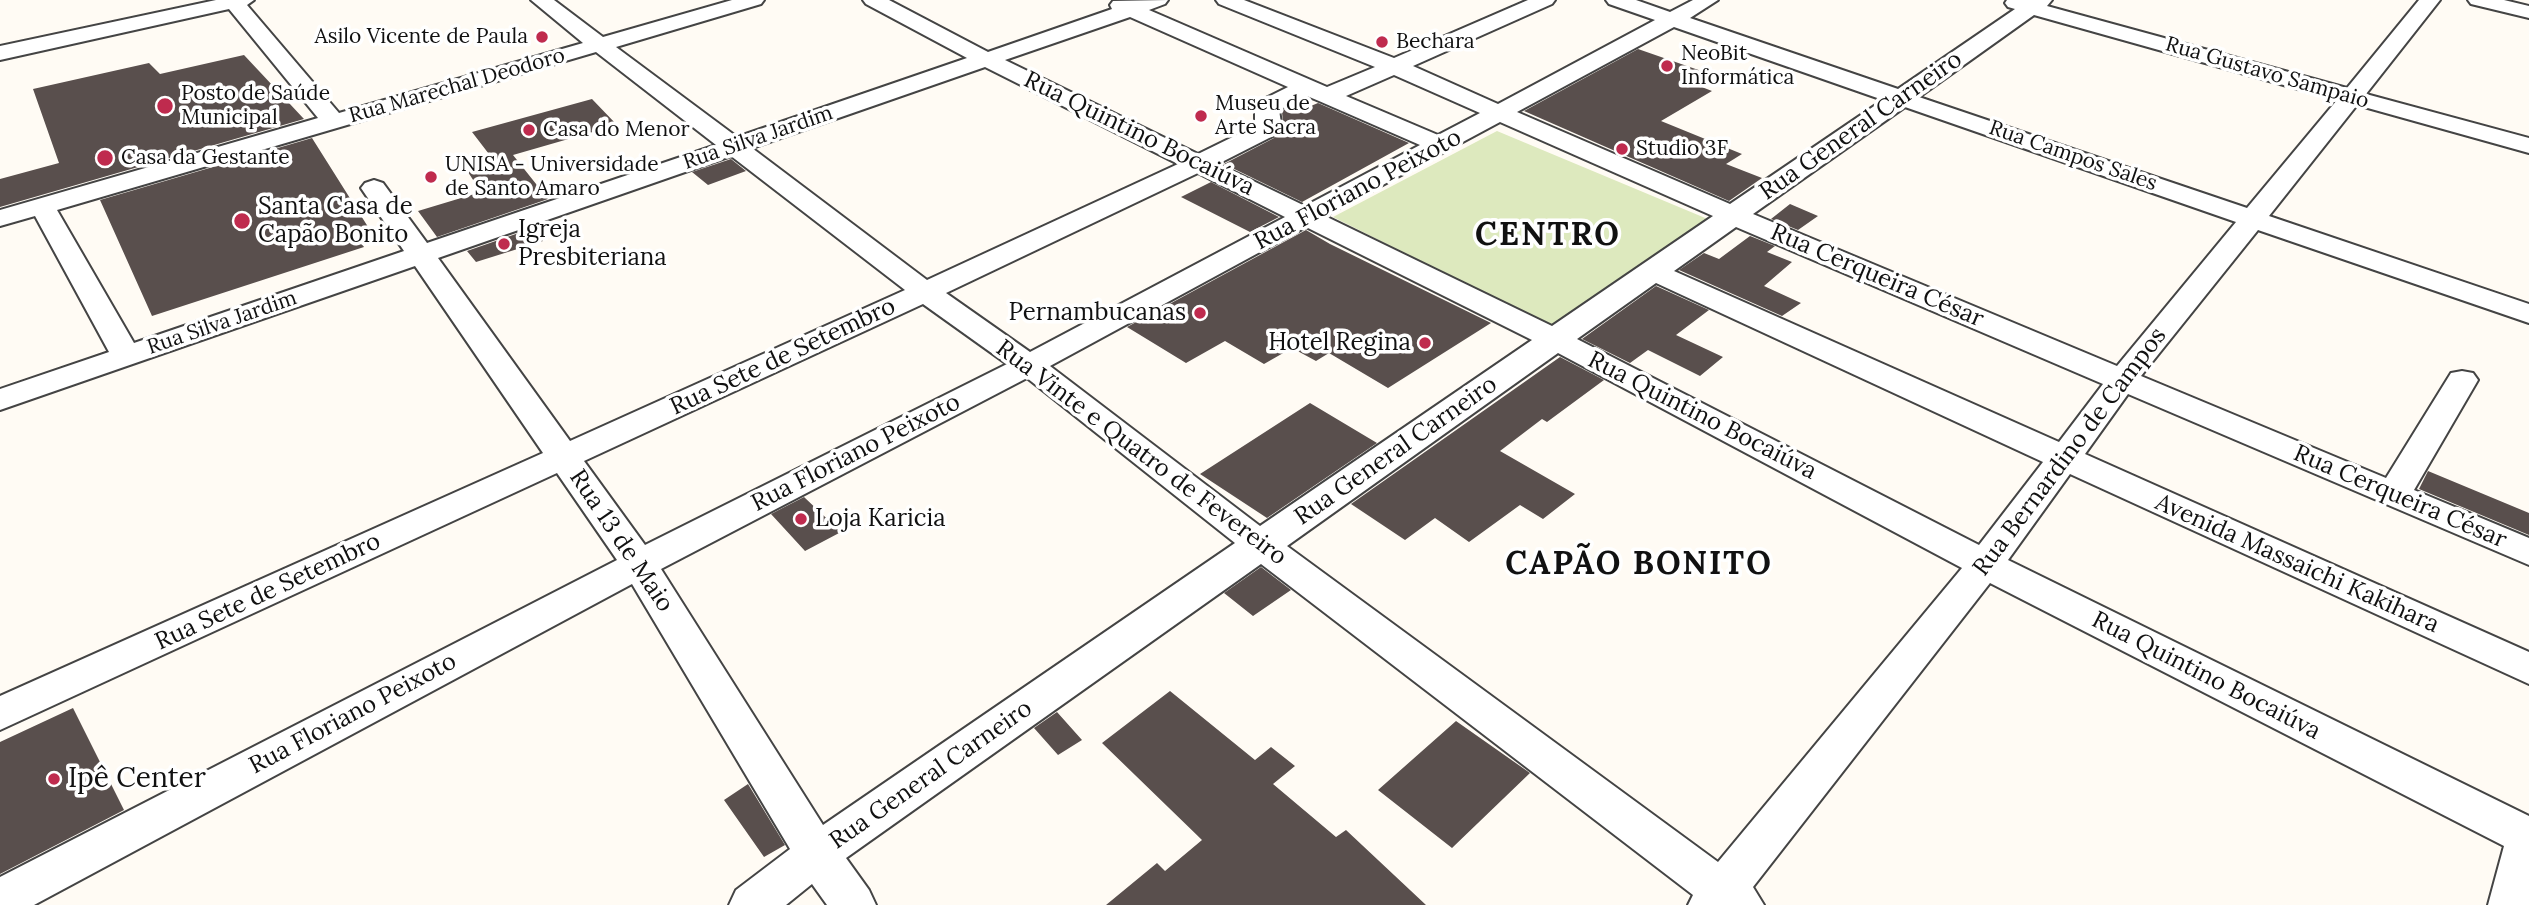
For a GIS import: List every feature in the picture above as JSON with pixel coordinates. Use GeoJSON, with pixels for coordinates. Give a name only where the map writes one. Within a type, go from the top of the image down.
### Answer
{"type":"FeatureCollection","features":[{"type":"Feature","properties":{"kind":"street"},"geometry":{"type":"LineString","coordinates":[[0,41],[188,0]]}},
{"type":"Feature","properties":{"kind":"street","name":"Rua Vinte e Quatro de Fevereiro"},"geometry":{"type":"LineString","coordinates":[[541,0],[598,46],[925,292],[1030,365],[1725,900]]}},
{"type":"Feature","properties":{"kind":"street","name":"Rua Marechal Deodoro"},"geometry":{"type":"LineString","coordinates":[[0,218],[754,0]]}},
{"type":"Feature","properties":{"kind":"street","name":"Rua Quintino Bocaiúva"},"geometry":{"type":"LineString","coordinates":[[873,0],[987,60],[1556,340],[1985,564],[2529,837]]}},
{"type":"Feature","properties":{"kind":"street"},"geometry":{"type":"LineString","coordinates":[[1109,0],[1440,145]]}},
{"type":"Feature","properties":{"kind":"street","name":"Rua Silva Jardim"},"geometry":{"type":"LineString","coordinates":[[0,400],[1158,0]]}},
{"type":"Feature","properties":{"kind":"street","name":"Rua Cerqueira César"},"geometry":{"type":"LineString","coordinates":[[1226,0],[1393,66],[1734,216],[2529,552]]}},
{"type":"Feature","properties":{"kind":"street","name":"Rua Sete de Setembro"},"geometry":{"type":"LineString","coordinates":[[0,715],[925,292],[1255,137],[1264,131],[1269,123],[1267,110],[1270,105],[1393,66],[1545,0]]}},
{"type":"Feature","properties":{"kind":"street","name":"Rua Campos Sales"},"geometry":{"type":"LineString","coordinates":[[1616,0],[2529,314]]}},
{"type":"Feature","properties":{"kind":"street","name":"Rua Floriano Peixoto"},"geometry":{"type":"LineString","coordinates":[[0,900],[639,564],[1030,365],[1708,0]]}},
{"type":"Feature","properties":{"kind":"street","name":"Rua Gustavo Sampaio"},"geometry":{"type":"LineString","coordinates":[[2005,0],[2037,4],[2529,146]]}},
{"type":"Feature","properties":{"kind":"street","name":"Rua Bernardino de Campos"},"geometry":{"type":"LineString","coordinates":[[1725,900],[1985,564],[2123,379],[2430,0]]}},
{"type":"Feature","properties":{"kind":"street"},"geometry":{"type":"LineString","coordinates":[[2478,0],[2529,12]]}},
{"type":"Feature","properties":{"kind":"street"},"geometry":{"type":"LineString","coordinates":[[0,53],[237,1],[333,121]]}},
{"type":"Feature","properties":{"kind":"street","name":"Rua General Carneiro"},"geometry":{"type":"LineString","coordinates":[[752,905],[817,854],[2037,4]]}},
{"type":"Feature","properties":{"kind":"street","name":"Rua 13 de Maio"},"geometry":{"type":"LineString","coordinates":[[374,188],[639,564],[817,854],[853,905]]}},
{"type":"Feature","properties":{"kind":"street"},"geometry":{"type":"LineString","coordinates":[[42,206],[126,356]]}},
{"type":"Feature","properties":{"kind":"street","name":"Avenida Massaichi Kakihara"},"geometry":{"type":"LineString","coordinates":[[1654,272],[2529,669]]}},
{"type":"Feature","properties":{"kind":"street"},"geometry":{"type":"LineString","coordinates":[[2394,494],[2462,380]]}},
{"type":"Feature","properties":{"kind":"street"},"geometry":{"type":"LineString","coordinates":[[2511,905],[2529,837]]}},
{"type":"Feature","properties":{"kind":"green space"},"geometry":{"type":"Polygon","coordinates":[[[1497,131],[1710,220],[1550,326],[1333,217],[1497,131]]]}},
{"type":"Feature","properties":{"kind":"building"},"geometry":{"type":"Polygon","coordinates":[[[1638,49],[1710,74],[1694,84],[1712,91],[1661,121],[1742,154],[1726,164],[1762,178],[1729,201],[1524,111],[1638,49]]]}},
{"type":"Feature","properties":{"kind":"building","name":"Posto de Saúde Municipal"},"geometry":{"type":"Polygon","coordinates":[[[244,55],[304,119],[0,207],[0,179],[59,163],[33,89],[149,63],[160,74],[244,55]]]}},
{"type":"Feature","properties":{"kind":"building"},"geometry":{"type":"Polygon","coordinates":[[[592,99],[617,125],[513,155],[548,199],[437,237],[418,211],[481,192],[464,166],[492,158],[472,132],[592,99]]]}},
{"type":"Feature","properties":{"kind":"building"},"geometry":{"type":"Polygon","coordinates":[[[1318,103],[1409,143],[1302,202],[1224,164],[1274,138],[1283,124],[1282,111],[1296,104],[1306,108],[1318,103]]]}},
{"type":"Feature","properties":{"kind":"building","name":"Santa Casa de Capão Bonito"},"geometry":{"type":"Polygon","coordinates":[[[312,138],[370,230],[355,234],[364,247],[152,316],[100,200],[312,138]]]}},
{"type":"Feature","properties":{"kind":"building"},"geometry":{"type":"Polygon","coordinates":[[[731,159],[746,171],[708,185],[692,172],[731,159]]]}},
{"type":"Feature","properties":{"kind":"building"},"geometry":{"type":"Polygon","coordinates":[[[1211,182],[1279,217],[1250,232],[1181,197],[1211,182]]]}},
{"type":"Feature","properties":{"kind":"building"},"geometry":{"type":"Polygon","coordinates":[[[1790,204],[1818,216],[1798,230],[1771,219],[1790,204]]]}},
{"type":"Feature","properties":{"kind":"building","name":"Igreja Presbiteriana"},"geometry":{"type":"Polygon","coordinates":[[[533,228],[543,241],[476,262],[467,251],[533,228]]]}},
{"type":"Feature","properties":{"kind":"building"},"geometry":{"type":"Polygon","coordinates":[[[1306,230],[1491,323],[1388,388],[1329,353],[1316,361],[1292,348],[1264,364],[1225,341],[1186,363],[1127,327],[1306,230]]]}},
{"type":"Feature","properties":{"kind":"building"},"geometry":{"type":"Polygon","coordinates":[[[1750,236],[1775,246],[1767,252],[1792,262],[1764,286],[1801,303],[1782,316],[1679,270],[1704,253],[1719,259],[1750,236]]]}},
{"type":"Feature","properties":{"kind":"building"},"geometry":{"type":"Polygon","coordinates":[[[1656,286],[1709,310],[1676,335],[1723,357],[1700,376],[1648,350],[1630,363],[1582,339],[1656,286]]]}},
{"type":"Feature","properties":{"kind":"building"},"geometry":{"type":"Polygon","coordinates":[[[1560,357],[1604,380],[1547,422],[1542,419],[1500,451],[1575,494],[1543,519],[1520,505],[1469,542],[1435,518],[1405,540],[1351,504],[1560,357]]]}},
{"type":"Feature","properties":{"kind":"building"},"geometry":{"type":"Polygon","coordinates":[[[1310,403],[1377,443],[1267,518],[1200,474],[1310,403]]]}},
{"type":"Feature","properties":{"kind":"building"},"geometry":{"type":"Polygon","coordinates":[[[2428,471],[2529,513],[2529,535],[2419,489],[2428,471]]]}},
{"type":"Feature","properties":{"kind":"building","name":"Loja Karicia"},"geometry":{"type":"Polygon","coordinates":[[[804,497],[841,532],[805,551],[771,514],[804,497]]]}},
{"type":"Feature","properties":{"kind":"building"},"geometry":{"type":"Polygon","coordinates":[[[1261,567],[1291,590],[1253,616],[1224,593],[1261,567]]]}},
{"type":"Feature","properties":{"kind":"building"},"geometry":{"type":"Polygon","coordinates":[[[1170,691],[1255,760],[1271,747],[1295,766],[1273,784],[1336,837],[1346,830],[1426,905],[1106,905],[1157,863],[1165,871],[1202,840],[1102,743],[1170,691]]]}},
{"type":"Feature","properties":{"kind":"building","name":"Ipê Center"},"geometry":{"type":"Polygon","coordinates":[[[73,708],[124,810],[0,874],[0,742],[73,708]]]}},
{"type":"Feature","properties":{"kind":"building"},"geometry":{"type":"Polygon","coordinates":[[[1057,712],[1082,740],[1058,755],[1034,728],[1057,712]]]}},
{"type":"Feature","properties":{"kind":"building"},"geometry":{"type":"Polygon","coordinates":[[[1456,721],[1530,773],[1452,848],[1378,790],[1456,721]]]}},
{"type":"Feature","properties":{"kind":"building"},"geometry":{"type":"Polygon","coordinates":[[[748,784],[785,845],[764,857],[724,800],[748,784]]]}},
{"type":"Feature","properties":{"kind":"place","name":"Asilo Vicente de Paula"},"geometry":{"type":"Point","coordinates":[542,37]}},
{"type":"Feature","properties":{"kind":"place","name":"Bechara"},"geometry":{"type":"Point","coordinates":[1382,42]}},
{"type":"Feature","properties":{"kind":"place","name":"NeoBit Informática"},"geometry":{"type":"Point","coordinates":[1667,66]}},
{"type":"Feature","properties":{"kind":"place","name":"Posto de Saúde Municipal"},"geometry":{"type":"Point","coordinates":[165,106]}},
{"type":"Feature","properties":{"kind":"place","name":"Museu de Arte Sacra"},"geometry":{"type":"Point","coordinates":[1201,116]}},
{"type":"Feature","properties":{"kind":"place","name":"Casa do Menor"},"geometry":{"type":"Point","coordinates":[529,130]}},
{"type":"Feature","properties":{"kind":"place","name":"Studio 3F"},"geometry":{"type":"Point","coordinates":[1622,149]}},
{"type":"Feature","properties":{"kind":"place","name":"Casa da Gestante"},"geometry":{"type":"Point","coordinates":[105,158]}},
{"type":"Feature","properties":{"kind":"place","name":"UNISA - Universidade de Santo Amaro"},"geometry":{"type":"Point","coordinates":[431,177]}},
{"type":"Feature","properties":{"kind":"place","name":"Santa Casa de Capão Bonito"},"geometry":{"type":"Point","coordinates":[242,221]}},
{"type":"Feature","properties":{"kind":"place","name":"Igreja Presbiteriana"},"geometry":{"type":"Point","coordinates":[504,244]}},
{"type":"Feature","properties":{"kind":"place","name":"Pernambucanas"},"geometry":{"type":"Point","coordinates":[1200,313]}},
{"type":"Feature","properties":{"kind":"place","name":"Hotel Regina"},"geometry":{"type":"Point","coordinates":[1425,343]}},
{"type":"Feature","properties":{"kind":"place","name":"Loja Karicia"},"geometry":{"type":"Point","coordinates":[801,519]}},
{"type":"Feature","properties":{"kind":"place","name":"Ipê Center"},"geometry":{"type":"Point","coordinates":[54,779]}},
{"type":"Feature","properties":{"kind":"district","name":"CENTRO"},"geometry":{"type":"Point","coordinates":[1548,236]}},
{"type":"Feature","properties":{"kind":"district","name":"CAPÃO BONITO"},"geometry":{"type":"Point","coordinates":[1639,565]}}]}
